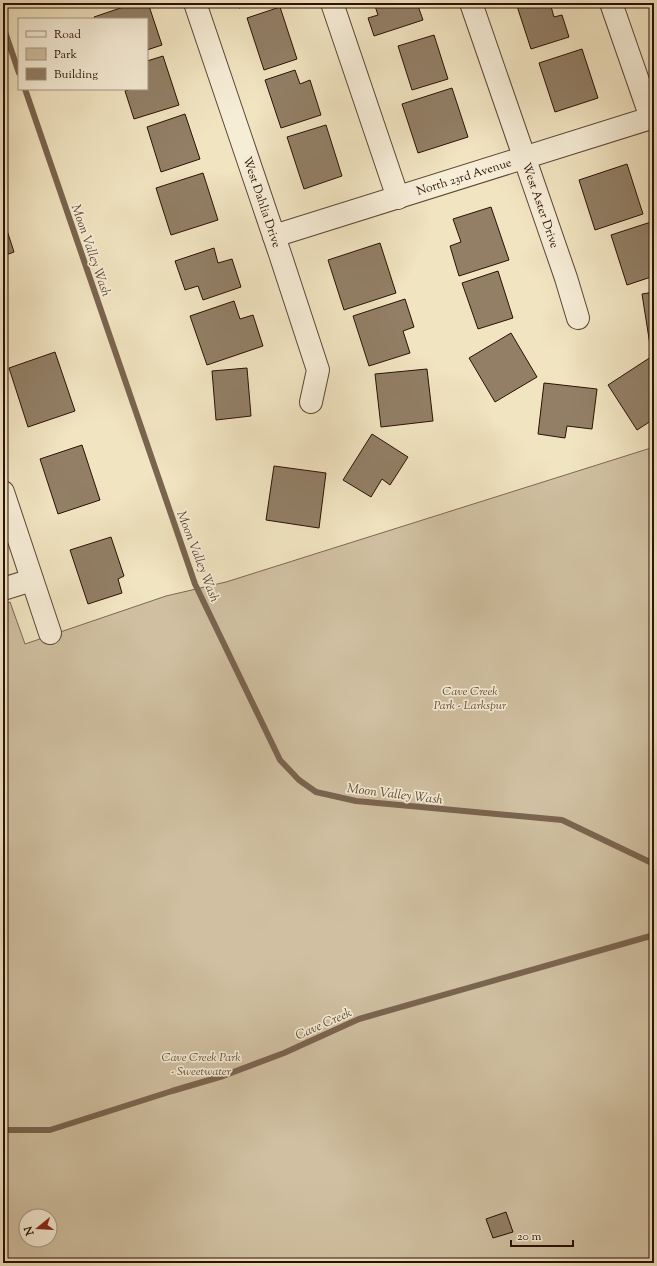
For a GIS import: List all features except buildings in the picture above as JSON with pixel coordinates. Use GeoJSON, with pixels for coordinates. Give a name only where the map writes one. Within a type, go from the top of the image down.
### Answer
{"type":"FeatureCollection","features":[{"type":"Feature","properties":{"kind":"street","name":"West Dahlia Drive"},"geometry":{"type":"LineString","coordinates":[[195,3],[318,370],[311,402]]}},
{"type":"Feature","properties":{"kind":"street"},"geometry":{"type":"LineString","coordinates":[[332,3],[398,198]]}},
{"type":"Feature","properties":{"kind":"street","name":"West Aster Drive"},"geometry":{"type":"LineString","coordinates":[[471,3],[566,278],[578,318]]}},
{"type":"Feature","properties":{"kind":"street"},"geometry":{"type":"LineString","coordinates":[[611,3],[652,118]]}},
{"type":"Feature","properties":{"kind":"street","name":"North 23rd Avenue"},"geometry":{"type":"LineString","coordinates":[[274,236],[652,118]]}},
{"type":"Feature","properties":{"kind":"street"},"geometry":{"type":"LineString","coordinates":[[3,492],[50,633]]}},
{"type":"Feature","properties":{"kind":"street"},"geometry":{"type":"LineString","coordinates":[[3,589],[32,580]]}},
{"type":"Feature","properties":{"kind":"green space"},"geometry":{"type":"Polygon","coordinates":[[[654,447],[654,1263],[3,1263],[3,604],[10,602],[25,644],[166,596],[226,582],[654,447]]]}},
{"type":"Feature","properties":{"kind":"waterway","name":"Moon Valley Wash"},"geometry":{"type":"LineString","coordinates":[[3,26],[18,70]]}},
{"type":"Feature","properties":{"kind":"waterway","name":"Moon Valley Wash"},"geometry":{"type":"LineString","coordinates":[[25,90],[195,584],[280,760],[299,780],[316,792],[356,801],[562,820],[654,864]]}},
{"type":"Feature","properties":{"kind":"waterway","name":"Cave Creek"},"geometry":{"type":"LineString","coordinates":[[3,1130],[50,1130],[223,1076],[284,1053],[359,1019],[654,935]]}},
{"type":"Feature","properties":{"kind":"park label","name":"Cave Creek Park - Larkspur"},"geometry":{"type":"Point","coordinates":[470,698]}},
{"type":"Feature","properties":{"kind":"park label","name":"Cave Creek Park - Sweetwater"},"geometry":{"type":"Point","coordinates":[201,1064]}}]}
